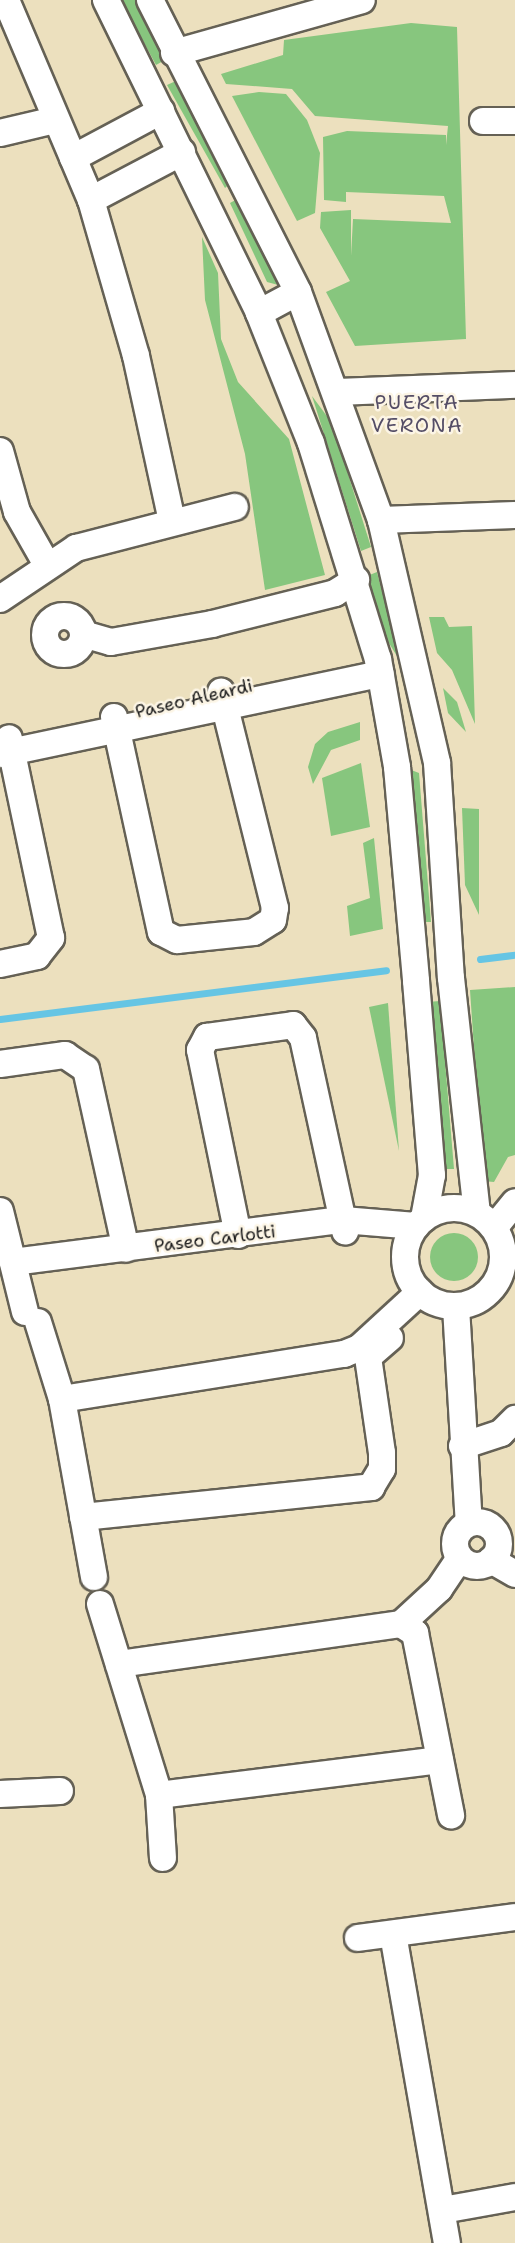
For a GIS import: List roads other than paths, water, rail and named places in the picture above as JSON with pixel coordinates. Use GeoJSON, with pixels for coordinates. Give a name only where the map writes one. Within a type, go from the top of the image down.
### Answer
{"type":"FeatureCollection","features":[{"type":"Feature","properties":{"kind":"street"},"geometry":{"type":"LineString","coordinates":[[6,0],[55,120],[91,200],[136,356],[172,521]]}},
{"type":"Feature","properties":{"kind":"street"},"geometry":{"type":"LineString","coordinates":[[106,0],[259,313],[311,443],[356,580],[380,666],[397,767],[432,1176],[416,1227],[407,1272],[436,1301],[462,1454],[470,1523],[456,1538],[460,1558],[439,1589],[401,1623],[119,1664]]}},
{"type":"Feature","properties":{"kind":"street"},"geometry":{"type":"LineString","coordinates":[[62,1400],[364,1352],[436,1301],[476,1302],[493,1289],[502,1269],[503,1248],[486,1221],[451,978],[437,763],[381,520],[338,393],[298,292],[174,53],[150,0]]}},
{"type":"Feature","properties":{"kind":"street"},"geometry":{"type":"LineString","coordinates":[[174,53],[276,11],[362,0]]}},
{"type":"Feature","properties":{"kind":"street"},"geometry":{"type":"LineString","coordinates":[[73,158],[161,111]]}},
{"type":"Feature","properties":{"kind":"street"},"geometry":{"type":"LineString","coordinates":[[0,134],[55,120]]}},
{"type":"Feature","properties":{"kind":"street"},"geometry":{"type":"LineString","coordinates":[[483,121],[515,121]]}},
{"type":"Feature","properties":{"kind":"street"},"geometry":{"type":"LineString","coordinates":[[91,200],[182,153]]}},
{"type":"Feature","properties":{"kind":"street"},"geometry":{"type":"LineString","coordinates":[[259,313],[298,292]]}},
{"type":"Feature","properties":{"kind":"street"},"geometry":{"type":"LineString","coordinates":[[338,393],[515,385]]}},
{"type":"Feature","properties":{"kind":"street"},"geometry":{"type":"LineString","coordinates":[[0,451],[17,512],[46,563]]}},
{"type":"Feature","properties":{"kind":"street"},"geometry":{"type":"LineString","coordinates":[[0,599],[46,563],[76,548],[172,521],[235,507]]}},
{"type":"Feature","properties":{"kind":"street"},"geometry":{"type":"LineString","coordinates":[[381,520],[515,515]]}},
{"type":"Feature","properties":{"kind":"street"},"geometry":{"type":"LineString","coordinates":[[83,634],[111,642],[212,624],[335,594],[356,580]]}},
{"type":"Feature","properties":{"kind":"street","name":"Paseo Aleardi"},"geometry":{"type":"LineString","coordinates":[[0,964],[38,956],[51,938],[5,746],[380,666]]}},
{"type":"Feature","properties":{"kind":"street"},"geometry":{"type":"LineString","coordinates":[[115,724],[161,932],[177,940],[254,932],[273,920],[275,908],[223,699]]}},
{"type":"Feature","properties":{"kind":"street"},"geometry":{"type":"LineString","coordinates":[[397,767],[437,763]]}},
{"type":"Feature","properties":{"kind":"street"},"geometry":{"type":"LineString","coordinates":[[238,1235],[200,1050],[207,1037],[293,1024],[299,1029],[344,1225],[416,1227],[441,1210],[486,1221],[515,1202]]}},
{"type":"Feature","properties":{"kind":"street"},"geometry":{"type":"LineString","coordinates":[[0,1064],[65,1054],[86,1069],[126,1249]]}},
{"type":"Feature","properties":{"kind":"street"},"geometry":{"type":"LineString","coordinates":[[0,1211],[13,1262],[31,1317],[62,1400],[94,1577]]}},
{"type":"Feature","properties":{"kind":"street","name":"Paseo Carlotti"},"geometry":{"type":"LineString","coordinates":[[13,1262],[238,1235],[344,1225]]}},
{"type":"Feature","properties":{"kind":"street"},"geometry":{"type":"LineString","coordinates":[[83,1517],[371,1487],[382,1469],[382,1453],[364,1352]]}},
{"type":"Feature","properties":{"kind":"street"},"geometry":{"type":"LineString","coordinates":[[462,1454],[501,1433],[515,1419]]}},
{"type":"Feature","properties":{"kind":"street"},"geometry":{"type":"LineString","coordinates":[[462,1454],[515,1441]]}},
{"type":"Feature","properties":{"kind":"street"},"geometry":{"type":"LineString","coordinates":[[470,1523],[491,1527],[502,1555],[515,1574]]}},
{"type":"Feature","properties":{"kind":"street"},"geometry":{"type":"LineString","coordinates":[[460,1558],[471,1565],[502,1555]]}},
{"type":"Feature","properties":{"kind":"street"},"geometry":{"type":"LineString","coordinates":[[100,1604],[159,1795],[163,1858]]}},
{"type":"Feature","properties":{"kind":"street"},"geometry":{"type":"LineString","coordinates":[[401,1623],[415,1633],[451,1815]]}},
{"type":"Feature","properties":{"kind":"street"},"geometry":{"type":"LineString","coordinates":[[159,1795],[440,1760]]}},
{"type":"Feature","properties":{"kind":"street"},"geometry":{"type":"LineString","coordinates":[[0,1794],[60,1791]]}},
{"type":"Feature","properties":{"kind":"street"},"geometry":{"type":"LineString","coordinates":[[358,1938],[515,1917]]}},
{"type":"Feature","properties":{"kind":"street"},"geometry":{"type":"LineString","coordinates":[[393,1934],[451,2209],[464,2243]]}},
{"type":"Feature","properties":{"kind":"street"},"geometry":{"type":"LineString","coordinates":[[451,2209],[515,2197]]}},
{"type":"Feature","properties":{"kind":"street"},"geometry":{"type":"LineString","coordinates":[[447,2243],[451,2209]]}},
{"type":"Feature","properties":{"kind":"waterway"},"geometry":{"type":"LineString","coordinates":[[480,959],[515,955]]}},
{"type":"Feature","properties":{"kind":"waterway"},"geometry":{"type":"LineString","coordinates":[[0,1019],[386,970]]}},
{"type":"Feature","properties":{"kind":"district","name":"PUERTA VERONA"},"geometry":{"type":"Point","coordinates":[417,414]}}]}
